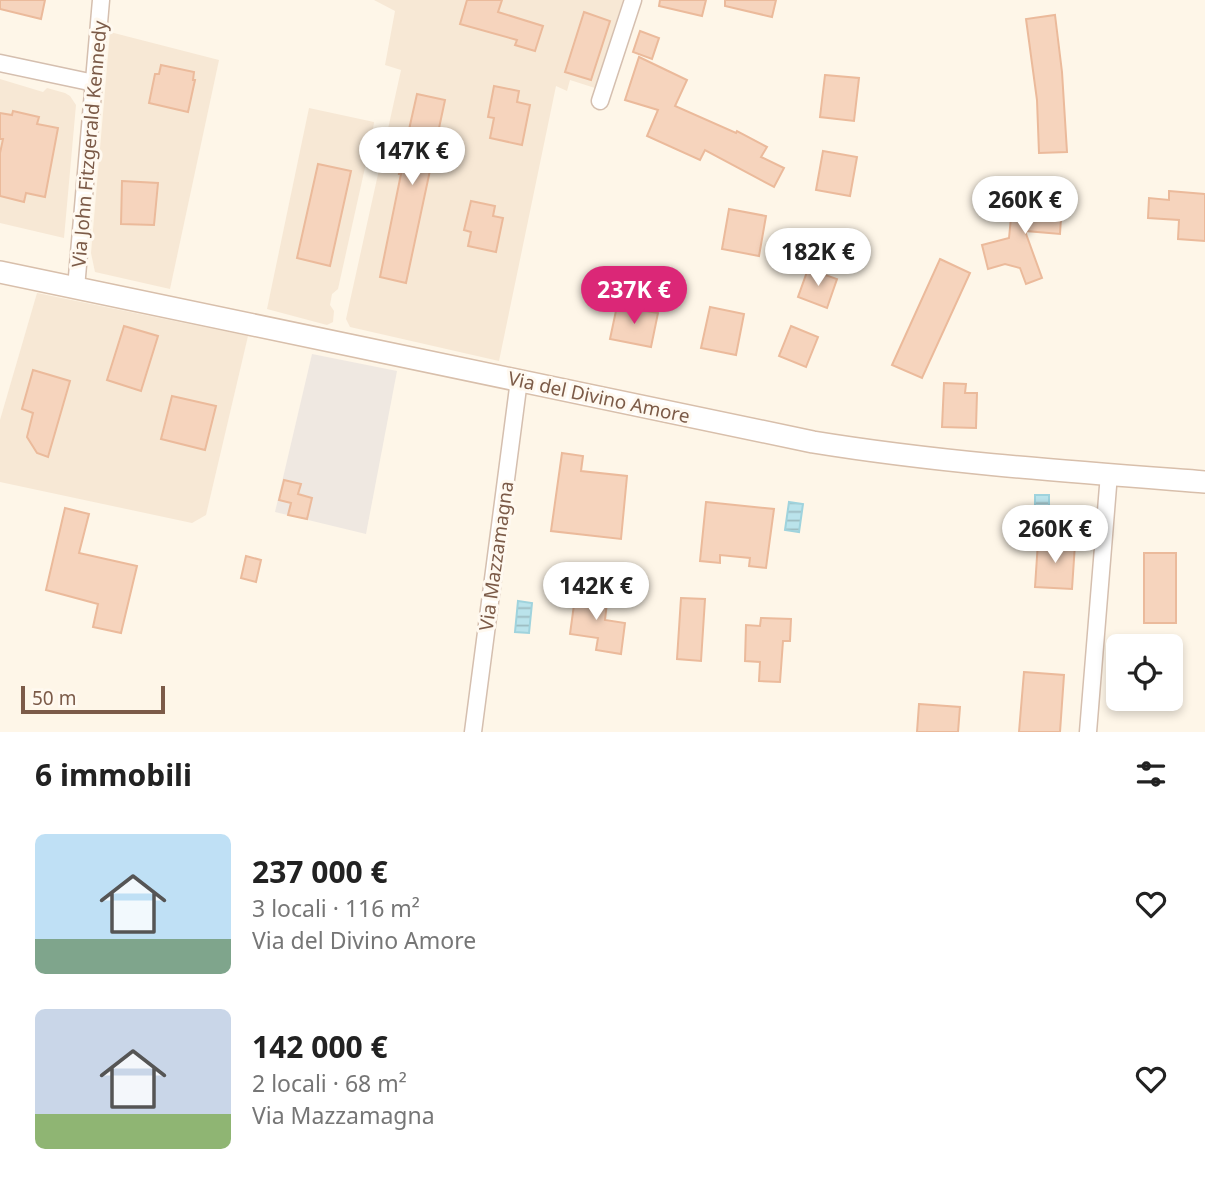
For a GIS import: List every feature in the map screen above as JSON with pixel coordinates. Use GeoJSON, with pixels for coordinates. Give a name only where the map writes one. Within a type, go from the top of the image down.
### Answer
{"type":"FeatureCollection","features":[{"type":"Feature","properties":{"kind":"main road","name":"Via del Divino Amore"},"geometry":{"type":"LineString","coordinates":[[0,272],[832,445],[1205,482]]}},
{"type":"Feature","properties":{"kind":"street","name":"Via John Fitzgerald Kennedy"},"geometry":{"type":"LineString","coordinates":[[76,288],[101,0]]}},
{"type":"Feature","properties":{"kind":"street"},"geometry":{"type":"LineString","coordinates":[[600,102],[633,0]]}},
{"type":"Feature","properties":{"kind":"street"},"geometry":{"type":"LineString","coordinates":[[0,63],[94,83]]}},
{"type":"Feature","properties":{"kind":"street","name":"Via Mazzamagna"},"geometry":{"type":"LineString","coordinates":[[473,732],[519,380]]}},
{"type":"Feature","properties":{"kind":"street"},"geometry":{"type":"LineString","coordinates":[[1088,732],[1109,474]]}},
{"type":"Feature","properties":{"kind":"shaded area"},"geometry":{"type":"Polygon","coordinates":[[[374,0],[623,0],[595,88],[570,80],[567,91],[556,86],[499,361],[350,327],[346,319],[401,70],[385,65],[395,11],[374,0]]]}},
{"type":"Feature","properties":{"kind":"shaded area"},"geometry":{"type":"Polygon","coordinates":[[[110,32],[219,60],[170,289],[95,272],[91,253],[110,32]]]}},
{"type":"Feature","properties":{"kind":"shaded area"},"geometry":{"type":"Polygon","coordinates":[[[0,79],[43,92],[47,88],[65,93],[76,105],[64,238],[0,223],[0,79]]]}},
{"type":"Feature","properties":{"kind":"shaded area"},"geometry":{"type":"Polygon","coordinates":[[[309,108],[374,122],[372,137],[366,139],[363,150],[368,154],[338,289],[332,294],[330,305],[334,311],[333,322],[327,325],[267,309],[309,108]]]}},
{"type":"Feature","properties":{"kind":"shaded area"},"geometry":{"type":"Polygon","coordinates":[[[37,293],[248,336],[206,515],[192,523],[0,482],[0,420],[37,293]]]}},
{"type":"Feature","properties":{"kind":"shaded area"},"geometry":{"type":"Polygon","coordinates":[[[312,354],[397,371],[366,534],[275,512],[312,354]]]}},
{"type":"Feature","properties":{"kind":"water"},"geometry":{"type":"Polygon","coordinates":[[[1035,495],[1049,495],[1049,522],[1035,522],[1035,495]]]}},
{"type":"Feature","properties":{"kind":"water"},"geometry":{"type":"Polygon","coordinates":[[[789,502],[803,504],[799,532],[785,530],[789,502]]]}},
{"type":"Feature","properties":{"kind":"water"},"geometry":{"type":"Polygon","coordinates":[[[518,601],[532,603],[529,633],[515,632],[518,601]]]}},
{"type":"Feature","properties":{"kind":"building"},"geometry":{"type":"Polygon","coordinates":[[[0,0],[45,0],[41,19],[0,9],[0,0]]]}},
{"type":"Feature","properties":{"kind":"building"},"geometry":{"type":"Polygon","coordinates":[[[467,0],[502,0],[498,12],[543,26],[535,51],[515,45],[517,40],[460,24],[467,0]]]}},
{"type":"Feature","properties":{"kind":"building"},"geometry":{"type":"Polygon","coordinates":[[[660,0],[706,0],[702,16],[659,6],[660,0]]]}},
{"type":"Feature","properties":{"kind":"building"},"geometry":{"type":"Polygon","coordinates":[[[725,0],[776,0],[772,17],[725,6],[725,0]]]}},
{"type":"Feature","properties":{"kind":"building"},"geometry":{"type":"Polygon","coordinates":[[[584,12],[610,21],[591,80],[565,72],[584,12]]]}},
{"type":"Feature","properties":{"kind":"building"},"geometry":{"type":"Polygon","coordinates":[[[1055,15],[1067,152],[1039,153],[1037,100],[1026,19],[1055,15]]]}},
{"type":"Feature","properties":{"kind":"building"},"geometry":{"type":"Polygon","coordinates":[[[640,31],[659,38],[652,59],[633,52],[640,31]]]}},
{"type":"Feature","properties":{"kind":"building"},"geometry":{"type":"Polygon","coordinates":[[[639,57],[687,80],[675,106],[736,133],[737,131],[767,147],[761,157],[784,168],[774,187],[705,150],[700,160],[647,136],[658,110],[625,100],[639,57]]]}},
{"type":"Feature","properties":{"kind":"building"},"geometry":{"type":"Polygon","coordinates":[[[161,65],[194,72],[195,80],[188,112],[149,103],[155,74],[159,74],[161,65]]]}},
{"type":"Feature","properties":{"kind":"building"},"geometry":{"type":"Polygon","coordinates":[[[825,75],[859,78],[854,121],[820,117],[825,75]]]}},
{"type":"Feature","properties":{"kind":"building"},"geometry":{"type":"Polygon","coordinates":[[[494,86],[519,91],[517,102],[530,105],[522,145],[490,138],[494,118],[488,117],[494,86]]]}},
{"type":"Feature","properties":{"kind":"building"},"geometry":{"type":"Polygon","coordinates":[[[417,94],[445,100],[406,283],[380,277],[417,94]]]}},
{"type":"Feature","properties":{"kind":"building"},"geometry":{"type":"Polygon","coordinates":[[[13,111],[39,117],[37,124],[58,128],[45,197],[26,193],[24,202],[0,196],[0,153],[3,139],[0,139],[0,113],[12,115],[13,111]]]}},
{"type":"Feature","properties":{"kind":"building"},"geometry":{"type":"Polygon","coordinates":[[[823,151],[857,157],[850,196],[816,190],[823,151]]]}},
{"type":"Feature","properties":{"kind":"building"},"geometry":{"type":"Polygon","coordinates":[[[318,164],[351,171],[330,266],[297,258],[318,164]]]}},
{"type":"Feature","properties":{"kind":"building"},"geometry":{"type":"Polygon","coordinates":[[[122,181],[158,183],[154,225],[121,224],[122,181]]]}},
{"type":"Feature","properties":{"kind":"building"},"geometry":{"type":"Polygon","coordinates":[[[1169,191],[1205,194],[1205,241],[1178,239],[1179,220],[1148,218],[1149,198],[1169,200],[1169,191]]]}},
{"type":"Feature","properties":{"kind":"building"},"geometry":{"type":"Polygon","coordinates":[[[1013,197],[1062,201],[1060,234],[1025,231],[1042,278],[1026,284],[1020,268],[1005,264],[988,269],[982,245],[1009,238],[1013,197]]]}},
{"type":"Feature","properties":{"kind":"building"},"geometry":{"type":"Polygon","coordinates":[[[471,201],[495,206],[493,216],[503,218],[496,252],[468,246],[471,232],[464,230],[471,201]]]}},
{"type":"Feature","properties":{"kind":"building"},"geometry":{"type":"Polygon","coordinates":[[[729,209],[766,216],[759,256],[722,249],[729,209]]]}},
{"type":"Feature","properties":{"kind":"building"},"geometry":{"type":"Polygon","coordinates":[[[940,259],[970,273],[922,378],[892,365],[940,259]]]}},
{"type":"Feature","properties":{"kind":"building"},"geometry":{"type":"Polygon","coordinates":[[[808,269],[837,279],[827,308],[798,297],[808,269]]]}},
{"type":"Feature","properties":{"kind":"building"},"geometry":{"type":"Polygon","coordinates":[[[617,306],[658,313],[651,347],[610,339],[617,306]]]}},
{"type":"Feature","properties":{"kind":"building"},"geometry":{"type":"Polygon","coordinates":[[[710,307],[744,314],[736,355],[701,348],[710,307]]]}},
{"type":"Feature","properties":{"kind":"building"},"geometry":{"type":"Polygon","coordinates":[[[124,326],[158,336],[141,391],[107,380],[124,326]]]}},
{"type":"Feature","properties":{"kind":"building"},"geometry":{"type":"Polygon","coordinates":[[[791,326],[818,337],[806,367],[779,356],[791,326]]]}},
{"type":"Feature","properties":{"kind":"building"},"geometry":{"type":"Polygon","coordinates":[[[33,370],[70,381],[48,457],[37,453],[27,437],[33,413],[22,409],[33,370]]]}},
{"type":"Feature","properties":{"kind":"building"},"geometry":{"type":"Polygon","coordinates":[[[944,383],[966,384],[965,393],[977,393],[976,428],[942,427],[944,383]]]}},
{"type":"Feature","properties":{"kind":"building"},"geometry":{"type":"Polygon","coordinates":[[[172,396],[216,406],[205,450],[161,439],[172,396]]]}},
{"type":"Feature","properties":{"kind":"building"},"geometry":{"type":"Polygon","coordinates":[[[562,453],[583,456],[581,471],[627,476],[621,539],[551,531],[562,453]]]}},
{"type":"Feature","properties":{"kind":"building"},"geometry":{"type":"Polygon","coordinates":[[[284,480],[301,484],[298,494],[312,498],[307,519],[288,515],[291,503],[279,500],[284,480]]]}},
{"type":"Feature","properties":{"kind":"building"},"geometry":{"type":"Polygon","coordinates":[[[706,502],[774,509],[766,568],[749,566],[750,558],[720,555],[720,563],[700,561],[706,502]]]}},
{"type":"Feature","properties":{"kind":"building"},"geometry":{"type":"Polygon","coordinates":[[[65,508],[89,514],[79,553],[137,566],[121,633],[93,627],[98,604],[46,590],[65,508]]]}},
{"type":"Feature","properties":{"kind":"building"},"geometry":{"type":"Polygon","coordinates":[[[1038,542],[1075,544],[1072,589],[1035,587],[1038,542]]]}},
{"type":"Feature","properties":{"kind":"building"},"geometry":{"type":"Polygon","coordinates":[[[1144,553],[1176,553],[1176,623],[1144,623],[1144,553]]]}},
{"type":"Feature","properties":{"kind":"building"},"geometry":{"type":"Polygon","coordinates":[[[246,556],[261,560],[256,582],[241,578],[246,556]]]}},
{"type":"Feature","properties":{"kind":"building"},"geometry":{"type":"Polygon","coordinates":[[[576,590],[608,594],[605,620],[625,623],[621,654],[596,650],[598,638],[570,634],[576,590]]]}},
{"type":"Feature","properties":{"kind":"building"},"geometry":{"type":"Polygon","coordinates":[[[681,598],[705,599],[701,661],[677,659],[681,598]]]}},
{"type":"Feature","properties":{"kind":"building"},"geometry":{"type":"Polygon","coordinates":[[[761,618],[791,619],[790,641],[783,641],[780,682],[759,681],[760,662],[745,661],[746,625],[760,626],[761,618]]]}},
{"type":"Feature","properties":{"kind":"building"},"geometry":{"type":"Polygon","coordinates":[[[1024,672],[1064,675],[1060,732],[1019,732],[1024,672]]]}},
{"type":"Feature","properties":{"kind":"building"},"geometry":{"type":"Polygon","coordinates":[[[919,704],[960,707],[958,732],[917,732],[919,704]]]}}]}
